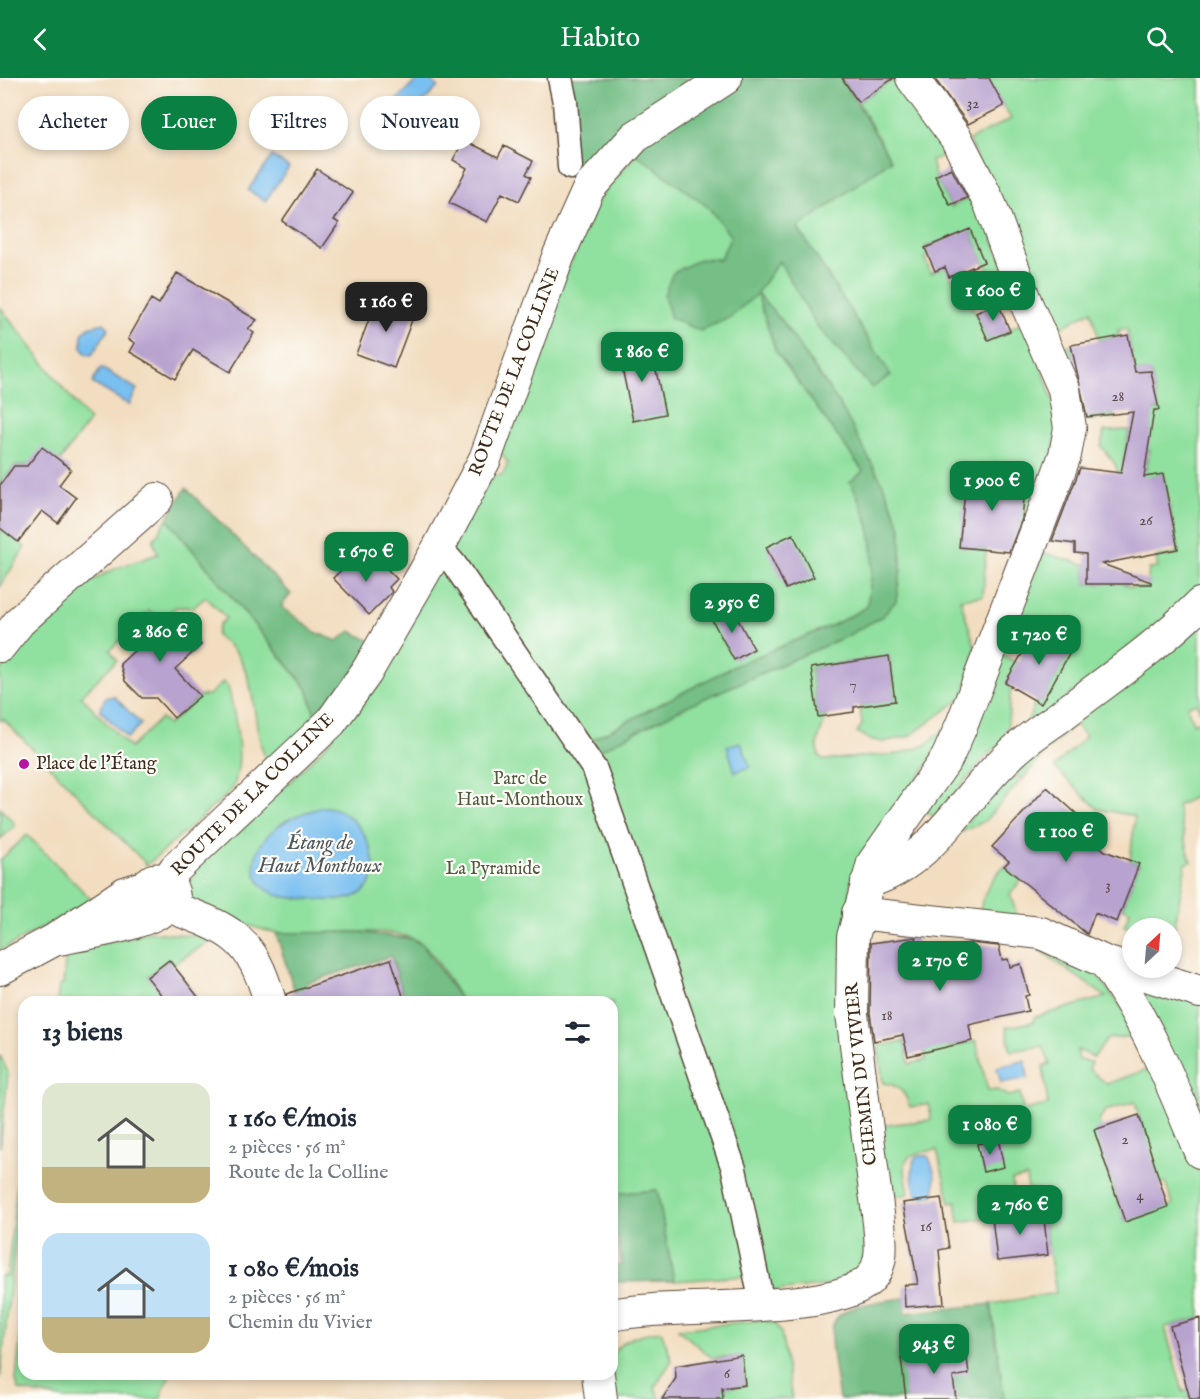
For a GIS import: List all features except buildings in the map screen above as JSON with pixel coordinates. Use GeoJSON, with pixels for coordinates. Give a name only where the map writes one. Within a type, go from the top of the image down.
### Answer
{"type":"FeatureCollection","features":[{"type":"Feature","properties":{"kind":"street"},"geometry":{"type":"LineString","coordinates":[[560,78],[565,102],[570,167]]}},
{"type":"Feature","properties":{"kind":"street","name":"ROUTE DE LA COLLINE"},"geometry":{"type":"LineString","coordinates":[[160,897],[175,869],[331,722],[366,673],[439,547],[485,459],[558,257],[589,188],[635,137],[726,78]]}},
{"type":"Feature","properties":{"kind":"street","name":"CHEMIN DU VIVIER"},"geometry":{"type":"LineString","coordinates":[[618,1315],[804,1302],[854,1290],[868,1280],[878,1265],[881,1242],[852,1014],[851,954],[858,913],[873,863],[947,758],[963,724],[1065,455],[1070,428],[1064,389],[1026,303],[990,204],[956,138],[912,78]]}},
{"type":"Feature","properties":{"kind":"street"},"geometry":{"type":"LineString","coordinates":[[0,646],[20,621],[157,499]]}},
{"type":"Feature","properties":{"kind":"street"},"geometry":{"type":"LineString","coordinates":[[439,547],[454,564],[595,770],[734,1169],[762,1304]]}},
{"type":"Feature","properties":{"kind":"street"},"geometry":{"type":"LineString","coordinates":[[867,882],[888,876],[909,862],[939,834],[1012,752],[1167,636],[1200,604]]}},
{"type":"Feature","properties":{"kind":"street"},"geometry":{"type":"LineString","coordinates":[[0,969],[54,940],[141,921],[160,897],[241,940],[262,974],[268,996]]}},
{"type":"Feature","properties":{"kind":"street"},"geometry":{"type":"LineString","coordinates":[[858,913],[1041,933],[1105,962],[1200,992]]}},
{"type":"Feature","properties":{"kind":"street"},"geometry":{"type":"LineString","coordinates":[[1105,962],[1126,993],[1145,1030],[1177,1094],[1200,1152]]}},
{"type":"Feature","properties":{"kind":"street"},"geometry":{"type":"LineString","coordinates":[[599,1380],[601,1399]]}},
{"type":"Feature","properties":{"kind":"green space"},"geometry":{"type":"Polygon","coordinates":[[[567,78],[842,78],[891,160],[798,228],[891,375],[872,388],[817,326],[779,261],[757,293],[781,320],[839,403],[883,484],[901,527],[901,569],[896,601],[883,616],[847,636],[687,706],[600,750],[585,743],[734,666],[835,624],[867,607],[872,572],[872,543],[865,514],[850,482],[863,471],[776,352],[757,294],[729,318],[700,331],[671,318],[664,295],[673,273],[700,259],[720,259],[731,237],[709,208],[616,139],[579,179],[575,171],[567,78]]]}},
{"type":"Feature","properties":{"kind":"green space","name":"Parc de Haut-Monthoux"},"geometry":{"type":"Polygon","coordinates":[[[895,78],[901,78],[954,151],[931,161],[935,176],[951,207],[977,194],[1013,292],[1004,296],[984,262],[971,231],[925,247],[928,256],[925,258],[931,273],[945,267],[976,313],[988,340],[1022,323],[1030,329],[1061,427],[1017,553],[1026,480],[967,473],[960,546],[986,550],[983,596],[960,599],[976,649],[963,697],[910,736],[883,742],[868,739],[857,732],[862,725],[860,706],[895,700],[889,656],[811,668],[818,717],[827,716],[817,745],[819,756],[823,760],[899,754],[926,745],[947,726],[938,750],[863,852],[852,877],[843,950],[866,1256],[858,1272],[839,1284],[766,1292],[747,1276],[674,1281],[657,1190],[618,1193],[618,996],[458,996],[434,957],[423,945],[410,938],[393,933],[373,932],[289,934],[273,932],[240,922],[209,908],[188,897],[187,888],[201,859],[289,783],[330,741],[491,478],[503,474],[508,463],[500,452],[554,300],[600,197],[652,135],[759,226],[756,293],[779,260],[792,280],[890,375],[797,228],[891,160],[858,102],[895,78]]]}},
{"type":"Feature","properties":{"kind":"green space"},"geometry":{"type":"Polygon","coordinates":[[[988,78],[1200,78],[1200,590],[1022,734],[1036,701],[1041,703],[1072,649],[1037,628],[1024,651],[1004,639],[1041,552],[1086,565],[1086,584],[1101,584],[1102,576],[1131,587],[1147,588],[1149,569],[1158,568],[1156,557],[1177,554],[1178,549],[1163,474],[1122,482],[1115,464],[1101,446],[1104,431],[1129,430],[1123,464],[1146,469],[1150,450],[1147,449],[1140,412],[1159,410],[1151,372],[1135,372],[1127,329],[1118,330],[1119,336],[1099,340],[1091,311],[1051,333],[969,140],[1011,119],[988,78]]]}},
{"type":"Feature","properties":{"kind":"green space"},"geometry":{"type":"Polygon","coordinates":[[[0,307],[89,421],[60,461],[14,466],[0,485],[0,307]]]}},
{"type":"Feature","properties":{"kind":"green space"},"geometry":{"type":"Polygon","coordinates":[[[1071,345],[1082,417],[1113,414],[1114,418],[1078,421],[1058,349],[1071,345]]]}},
{"type":"Feature","properties":{"kind":"green space"},"geometry":{"type":"Polygon","coordinates":[[[186,488],[291,594],[281,606],[315,632],[337,641],[351,631],[375,643],[317,721],[307,688],[167,519],[186,488]]]}},
{"type":"Feature","properties":{"kind":"green space"},"geometry":{"type":"Polygon","coordinates":[[[167,519],[307,689],[317,721],[268,764],[259,738],[250,683],[245,670],[237,654],[216,635],[219,625],[226,618],[206,597],[194,607],[176,607],[160,621],[149,611],[110,650],[117,660],[81,696],[130,748],[161,718],[168,725],[200,696],[209,695],[223,682],[228,686],[231,698],[239,752],[232,790],[147,865],[3,719],[0,721],[0,671],[35,630],[90,582],[125,565],[158,554],[153,541],[167,519]]]}},
{"type":"Feature","properties":{"kind":"green space"},"geometry":{"type":"Polygon","coordinates":[[[0,528],[25,547],[0,587],[0,528]]]}},
{"type":"Feature","properties":{"kind":"green space"},"geometry":{"type":"Polygon","coordinates":[[[1200,618],[1200,712],[1196,703],[1187,706],[1193,723],[1200,720],[1200,794],[1177,806],[1191,862],[1186,863],[1176,918],[1127,918],[1130,911],[1123,907],[1139,864],[1130,861],[1135,816],[1098,809],[1054,767],[1086,736],[1075,724],[1042,755],[1022,780],[1009,769],[1200,618]]]}},
{"type":"Feature","properties":{"kind":"green space"},"geometry":{"type":"Polygon","coordinates":[[[999,653],[1017,663],[1011,686],[1007,734],[1001,745],[989,753],[934,817],[925,811],[908,833],[913,843],[896,846],[999,653]]]}},
{"type":"Feature","properties":{"kind":"green space"},"geometry":{"type":"Polygon","coordinates":[[[1007,771],[1019,782],[985,821],[958,834],[1007,771]]]}},
{"type":"Feature","properties":{"kind":"green space"},"geometry":{"type":"Polygon","coordinates":[[[0,808],[16,825],[0,839],[0,808]]]}},
{"type":"Feature","properties":{"kind":"green space"},"geometry":{"type":"Polygon","coordinates":[[[27,835],[92,900],[0,951],[0,860],[27,835]]]}},
{"type":"Feature","properties":{"kind":"green space"},"geometry":{"type":"Polygon","coordinates":[[[1004,866],[1021,880],[1010,894],[1019,922],[979,915],[987,888],[1004,866]]]}},
{"type":"Feature","properties":{"kind":"green space"},"geometry":{"type":"Polygon","coordinates":[[[148,932],[202,936],[212,940],[172,965],[168,960],[148,976],[163,996],[58,996],[59,986],[63,985],[66,953],[148,932]]]}},
{"type":"Feature","properties":{"kind":"green space"},"geometry":{"type":"Polygon","coordinates":[[[359,932],[412,939],[423,945],[458,996],[404,996],[391,956],[307,983],[311,996],[296,996],[276,933],[359,932]]]}},
{"type":"Feature","properties":{"kind":"green space"},"geometry":{"type":"Polygon","coordinates":[[[1038,949],[1096,973],[1142,1035],[1107,1039],[1094,1057],[1077,1050],[1079,1060],[1091,1062],[1089,1069],[1107,1084],[1156,1066],[1187,1137],[1200,1176],[1200,1318],[1165,1327],[1183,1392],[1200,1388],[1200,1399],[1004,1399],[991,1304],[1056,1293],[1039,1189],[1028,1189],[1026,1177],[1012,1180],[1013,1190],[988,1193],[992,1217],[959,1222],[956,1202],[950,1203],[937,1150],[909,1157],[906,1161],[905,1173],[909,1194],[886,1198],[876,1126],[931,1120],[929,1104],[910,1107],[901,1090],[883,1083],[878,1046],[904,1041],[909,1064],[926,1060],[920,1023],[942,1018],[948,1047],[976,1041],[988,1091],[997,1090],[1008,1096],[1020,1093],[1023,1110],[1048,1105],[1043,1066],[1050,1064],[1043,1046],[1011,1051],[1006,1027],[1034,1022],[1034,1017],[1106,997],[1038,949]],[[1135,1102],[1105,1111],[1099,1121],[1106,1165],[1125,1221],[1173,1205],[1165,1182],[1159,1183],[1135,1102]]]}},
{"type":"Feature","properties":{"kind":"green space"},"geometry":{"type":"Polygon","coordinates":[[[1131,980],[1200,1001],[1200,1138],[1131,980]]]}},
{"type":"Feature","properties":{"kind":"green space"},"geometry":{"type":"Polygon","coordinates":[[[0,1055],[8,1073],[0,1148],[0,1055]]]}},
{"type":"Feature","properties":{"kind":"green space"},"geometry":{"type":"Polygon","coordinates":[[[18,1175],[18,1216],[0,1380],[0,1276],[7,1276],[18,1175]]]}},
{"type":"Feature","properties":{"kind":"green space"},"geometry":{"type":"Polygon","coordinates":[[[657,1190],[674,1281],[618,1282],[618,1266],[622,1265],[618,1242],[618,1193],[657,1190]]]}},
{"type":"Feature","properties":{"kind":"green space"},"geometry":{"type":"Polygon","coordinates":[[[904,1298],[906,1313],[991,1304],[1004,1399],[839,1399],[832,1351],[831,1335],[834,1323],[841,1314],[855,1307],[904,1298]]]}},
{"type":"Feature","properties":{"kind":"green space"},"geometry":{"type":"Polygon","coordinates":[[[762,1320],[774,1323],[781,1332],[792,1399],[723,1399],[722,1388],[745,1385],[742,1356],[712,1358],[678,1329],[762,1320]]]}},
{"type":"Feature","properties":{"kind":"green space"},"geometry":{"type":"Polygon","coordinates":[[[661,1331],[672,1360],[655,1387],[660,1399],[609,1399],[610,1380],[618,1380],[618,1347],[627,1340],[661,1331]]]}},
{"type":"Feature","properties":{"kind":"green space"},"geometry":{"type":"Polygon","coordinates":[[[18,1362],[18,1380],[168,1380],[160,1399],[64,1399],[19,1390],[16,1380],[18,1362]]]}},
{"type":"Feature","properties":{"kind":"water"},"geometry":{"type":"Polygon","coordinates":[[[419,78],[429,78],[438,87],[429,96],[401,96],[419,78]]]}},
{"type":"Feature","properties":{"kind":"water"},"geometry":{"type":"Polygon","coordinates":[[[272,156],[289,167],[265,201],[248,190],[272,156]]]}},
{"type":"Feature","properties":{"kind":"water"},"geometry":{"type":"Polygon","coordinates":[[[104,323],[109,328],[92,355],[86,354],[82,348],[82,334],[89,327],[104,323]]]}},
{"type":"Feature","properties":{"kind":"water"},"geometry":{"type":"Polygon","coordinates":[[[101,368],[137,389],[129,405],[92,383],[101,368]]]}},
{"type":"Feature","properties":{"kind":"water"},"geometry":{"type":"Polygon","coordinates":[[[114,696],[141,724],[127,738],[100,710],[105,698],[114,696]]]}},
{"type":"Feature","properties":{"kind":"water"},"geometry":{"type":"Polygon","coordinates":[[[741,742],[750,767],[735,772],[727,746],[741,742]]]}},
{"type":"Feature","properties":{"kind":"water","name":"Étang de Haut Monthoux"},"geometry":{"type":"Polygon","coordinates":[[[323,807],[338,810],[352,819],[363,833],[371,848],[374,865],[371,880],[362,892],[340,900],[280,896],[268,890],[260,882],[255,872],[258,849],[277,827],[287,820],[323,807]]]}},
{"type":"Feature","properties":{"kind":"water"},"geometry":{"type":"Polygon","coordinates":[[[1025,1061],[1028,1078],[1001,1083],[997,1067],[1025,1061]]]}},
{"type":"Feature","properties":{"kind":"water"},"geometry":{"type":"Polygon","coordinates":[[[916,1156],[928,1156],[930,1160],[935,1181],[933,1196],[919,1197],[916,1193],[912,1177],[916,1156]]]}},
{"type":"Feature","properties":{"kind":"place","name":"Place de l'Étang"},"geometry":{"type":"Point","coordinates":[24,764]}},
{"type":"Feature","properties":{"kind":"park label","name":"La Pyramide"},"geometry":{"type":"Point","coordinates":[493,869]}}]}
